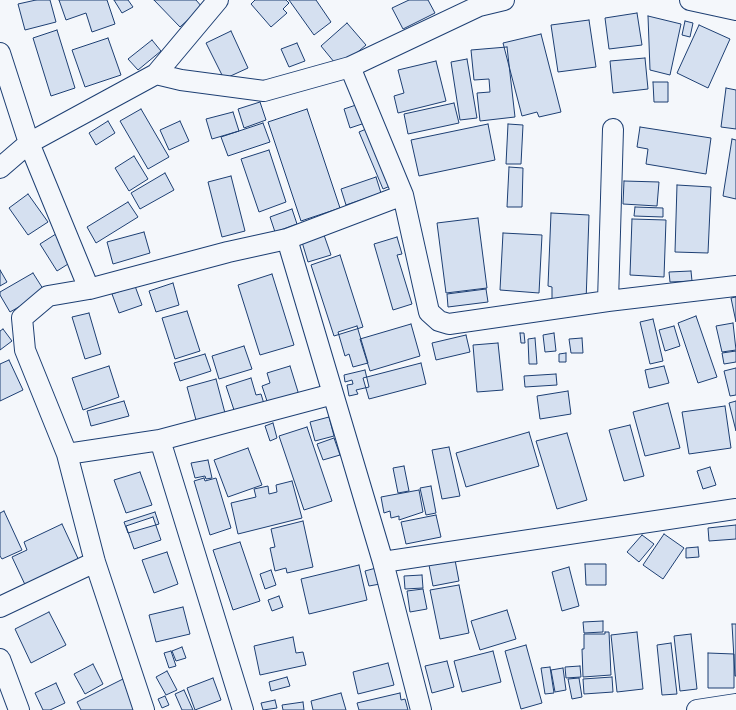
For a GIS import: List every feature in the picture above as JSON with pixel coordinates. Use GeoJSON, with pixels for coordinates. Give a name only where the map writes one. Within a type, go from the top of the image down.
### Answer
{"type":"FeatureCollection","features":[{"type":"Feature","properties":{"kind":"street"},"geometry":{"type":"LineString","coordinates":[[0,168],[29,143],[156,74],[218,0]]}},
{"type":"Feature","properties":{"kind":"street"},"geometry":{"type":"LineString","coordinates":[[156,74],[181,80],[264,91],[350,67],[479,3],[504,0]]}},
{"type":"Feature","properties":{"kind":"street"},"geometry":{"type":"LineString","coordinates":[[690,0],[736,10]]}},
{"type":"Feature","properties":{"kind":"street"},"geometry":{"type":"LineString","coordinates":[[0,53],[29,143],[89,289]]}},
{"type":"Feature","properties":{"kind":"street"},"geometry":{"type":"LineString","coordinates":[[350,67],[404,195],[428,312],[439,321],[449,324],[608,301],[736,286]]}},
{"type":"Feature","properties":{"kind":"street"},"geometry":{"type":"LineString","coordinates":[[608,301],[613,128]]}},
{"type":"Feature","properties":{"kind":"street"},"geometry":{"type":"LineString","coordinates":[[144,710],[95,562],[67,454],[25,350],[22,318],[48,296],[89,289],[228,252],[287,239],[404,195]]}},
{"type":"Feature","properties":{"kind":"street"},"geometry":{"type":"LineString","coordinates":[[287,239],[383,562],[421,710]]}},
{"type":"Feature","properties":{"kind":"street"},"geometry":{"type":"LineString","coordinates":[[67,454],[160,440],[333,394]]}},
{"type":"Feature","properties":{"kind":"street"},"geometry":{"type":"LineString","coordinates":[[160,440],[243,710]]}},
{"type":"Feature","properties":{"kind":"street"},"geometry":{"type":"LineString","coordinates":[[383,562],[736,509]]}},
{"type":"Feature","properties":{"kind":"street"},"geometry":{"type":"LineString","coordinates":[[0,608],[95,562]]}},
{"type":"Feature","properties":{"kind":"street"},"geometry":{"type":"LineString","coordinates":[[0,659],[19,710]]}},
{"type":"Feature","properties":{"kind":"street"},"geometry":{"type":"LineString","coordinates":[[697,710],[736,704]]}},
{"type":"Feature","properties":{"kind":"building"},"geometry":{"type":"Polygon","coordinates":[[[36,0],[50,0],[56,22],[25,30],[18,4],[36,0]]]}},
{"type":"Feature","properties":{"kind":"building"},"geometry":{"type":"Polygon","coordinates":[[[59,0],[107,0],[115,24],[92,32],[86,13],[66,20],[59,0]]]}},
{"type":"Feature","properties":{"kind":"building"},"geometry":{"type":"Polygon","coordinates":[[[114,0],[128,0],[133,7],[122,13],[114,0]]]}},
{"type":"Feature","properties":{"kind":"building"},"geometry":{"type":"Polygon","coordinates":[[[154,0],[196,0],[202,7],[180,27],[154,0]]]}},
{"type":"Feature","properties":{"kind":"building"},"geometry":{"type":"Polygon","coordinates":[[[255,0],[286,0],[289,3],[283,9],[287,13],[271,27],[251,4],[255,0]]]}},
{"type":"Feature","properties":{"kind":"building"},"geometry":{"type":"Polygon","coordinates":[[[289,0],[316,0],[331,22],[314,35],[289,0]]]}},
{"type":"Feature","properties":{"kind":"building"},"geometry":{"type":"Polygon","coordinates":[[[409,0],[428,0],[435,13],[403,29],[392,8],[409,0]]]}},
{"type":"Feature","properties":{"kind":"building"},"geometry":{"type":"Polygon","coordinates":[[[637,13],[642,45],[609,49],[605,18],[637,13]]]}},
{"type":"Feature","properties":{"kind":"building"},"geometry":{"type":"Polygon","coordinates":[[[648,16],[681,24],[670,75],[650,70],[648,16]]]}},
{"type":"Feature","properties":{"kind":"building"},"geometry":{"type":"Polygon","coordinates":[[[589,20],[596,67],[558,72],[551,25],[589,20]]]}},
{"type":"Feature","properties":{"kind":"building"},"geometry":{"type":"Polygon","coordinates":[[[685,21],[693,23],[690,37],[682,35],[685,21]]]}},
{"type":"Feature","properties":{"kind":"building"},"geometry":{"type":"Polygon","coordinates":[[[347,23],[366,45],[339,68],[321,46],[347,23]]]}},
{"type":"Feature","properties":{"kind":"building"},"geometry":{"type":"Polygon","coordinates":[[[699,25],[730,39],[708,88],[677,73],[699,25]]]}},
{"type":"Feature","properties":{"kind":"building"},"geometry":{"type":"Polygon","coordinates":[[[57,30],[75,88],[51,96],[33,38],[57,30]]]}},
{"type":"Feature","properties":{"kind":"building"},"geometry":{"type":"Polygon","coordinates":[[[231,31],[248,68],[224,79],[206,43],[231,31]]]}},
{"type":"Feature","properties":{"kind":"building"},"geometry":{"type":"Polygon","coordinates":[[[541,34],[561,112],[539,117],[537,112],[522,116],[503,43],[541,34]]]}},
{"type":"Feature","properties":{"kind":"building"},"geometry":{"type":"Polygon","coordinates":[[[108,38],[121,75],[85,87],[72,50],[108,38]]]}},
{"type":"Feature","properties":{"kind":"building"},"geometry":{"type":"Polygon","coordinates":[[[152,40],[161,51],[138,70],[128,59],[152,40]]]}},
{"type":"Feature","properties":{"kind":"building"},"geometry":{"type":"Polygon","coordinates":[[[297,43],[305,61],[289,67],[281,49],[297,43]]]}},
{"type":"Feature","properties":{"kind":"building"},"geometry":{"type":"Polygon","coordinates":[[[507,47],[515,117],[480,121],[477,93],[490,92],[489,79],[474,80],[471,50],[507,47]]]}},
{"type":"Feature","properties":{"kind":"building"},"geometry":{"type":"Polygon","coordinates":[[[645,58],[648,89],[613,93],[610,61],[645,58]]]}},
{"type":"Feature","properties":{"kind":"building"},"geometry":{"type":"Polygon","coordinates":[[[467,59],[477,118],[460,120],[451,62],[467,59]]]}},
{"type":"Feature","properties":{"kind":"building"},"geometry":{"type":"Polygon","coordinates":[[[436,61],[446,101],[398,113],[394,96],[404,93],[398,70],[436,61]]]}},
{"type":"Feature","properties":{"kind":"building"},"geometry":{"type":"Polygon","coordinates":[[[653,82],[668,82],[668,102],[654,102],[653,82]]]}},
{"type":"Feature","properties":{"kind":"building"},"geometry":{"type":"Polygon","coordinates":[[[726,88],[736,90],[736,129],[721,127],[726,88]]]}},
{"type":"Feature","properties":{"kind":"building"},"geometry":{"type":"Polygon","coordinates":[[[260,102],[266,120],[244,128],[238,109],[260,102]]]}},
{"type":"Feature","properties":{"kind":"building"},"geometry":{"type":"Polygon","coordinates":[[[362,103],[368,122],[350,128],[344,109],[362,103]]]}},
{"type":"Feature","properties":{"kind":"building"},"geometry":{"type":"Polygon","coordinates":[[[454,103],[459,123],[408,134],[404,114],[454,103]]]}},
{"type":"Feature","properties":{"kind":"building"},"geometry":{"type":"Polygon","coordinates":[[[141,109],[169,157],[148,169],[120,121],[141,109]]]}},
{"type":"Feature","properties":{"kind":"building"},"geometry":{"type":"Polygon","coordinates":[[[307,109],[340,208],[301,221],[268,122],[307,109]]]}},
{"type":"Feature","properties":{"kind":"building"},"geometry":{"type":"Polygon","coordinates":[[[233,112],[239,131],[212,139],[206,119],[233,112]]]}},
{"type":"Feature","properties":{"kind":"building"},"geometry":{"type":"Polygon","coordinates":[[[108,121],[115,133],[96,145],[89,133],[108,121]]]}},
{"type":"Feature","properties":{"kind":"building"},"geometry":{"type":"Polygon","coordinates":[[[180,121],[189,141],[169,150],[160,130],[180,121]]]}},
{"type":"Feature","properties":{"kind":"building"},"geometry":{"type":"Polygon","coordinates":[[[263,123],[270,142],[228,156],[221,137],[263,123]]]}},
{"type":"Feature","properties":{"kind":"building"},"geometry":{"type":"Polygon","coordinates":[[[488,124],[495,160],[419,176],[411,140],[488,124]]]}},
{"type":"Feature","properties":{"kind":"building"},"geometry":{"type":"Polygon","coordinates":[[[508,124],[523,125],[521,164],[506,164],[508,124]]]}},
{"type":"Feature","properties":{"kind":"building"},"geometry":{"type":"Polygon","coordinates":[[[371,127],[395,184],[383,189],[359,132],[371,127]]]}},
{"type":"Feature","properties":{"kind":"building"},"geometry":{"type":"Polygon","coordinates":[[[640,127],[711,138],[706,174],[646,164],[648,149],[637,147],[640,127]]]}},
{"type":"Feature","properties":{"kind":"building"},"geometry":{"type":"Polygon","coordinates":[[[732,139],[736,140],[736,199],[723,196],[732,139]]]}},
{"type":"Feature","properties":{"kind":"building"},"geometry":{"type":"Polygon","coordinates":[[[269,150],[286,202],[259,212],[241,159],[269,150]]]}},
{"type":"Feature","properties":{"kind":"building"},"geometry":{"type":"Polygon","coordinates":[[[134,156],[148,179],[129,191],[115,168],[134,156]]]}},
{"type":"Feature","properties":{"kind":"building"},"geometry":{"type":"Polygon","coordinates":[[[509,167],[523,168],[522,207],[507,207],[509,167]]]}},
{"type":"Feature","properties":{"kind":"building"},"geometry":{"type":"Polygon","coordinates":[[[165,173],[174,190],[140,209],[131,193],[165,173]]]}},
{"type":"Feature","properties":{"kind":"building"},"geometry":{"type":"Polygon","coordinates":[[[231,176],[245,231],[222,237],[208,182],[231,176]]]}},
{"type":"Feature","properties":{"kind":"building"},"geometry":{"type":"Polygon","coordinates":[[[376,177],[381,193],[346,205],[341,189],[376,177]]]}},
{"type":"Feature","properties":{"kind":"building"},"geometry":{"type":"Polygon","coordinates":[[[624,181],[659,182],[657,206],[623,204],[624,181]]]}},
{"type":"Feature","properties":{"kind":"building"},"geometry":{"type":"Polygon","coordinates":[[[677,185],[711,187],[708,253],[675,252],[677,185]]]}},
{"type":"Feature","properties":{"kind":"building"},"geometry":{"type":"Polygon","coordinates":[[[28,194],[48,222],[28,235],[9,208],[28,194]]]}},
{"type":"Feature","properties":{"kind":"building"},"geometry":{"type":"Polygon","coordinates":[[[128,202],[138,217],[96,243],[87,227],[128,202]]]}},
{"type":"Feature","properties":{"kind":"building"},"geometry":{"type":"Polygon","coordinates":[[[635,207],[663,208],[663,217],[634,216],[635,207]]]}},
{"type":"Feature","properties":{"kind":"building"},"geometry":{"type":"Polygon","coordinates":[[[292,209],[297,224],[275,232],[270,217],[292,209]]]}},
{"type":"Feature","properties":{"kind":"building"},"geometry":{"type":"Polygon","coordinates":[[[551,213],[589,215],[586,302],[552,300],[552,287],[548,286],[551,213]]]}},
{"type":"Feature","properties":{"kind":"building"},"geometry":{"type":"Polygon","coordinates":[[[478,218],[487,288],[446,293],[437,223],[478,218]]]}},
{"type":"Feature","properties":{"kind":"building"},"geometry":{"type":"Polygon","coordinates":[[[632,219],[666,220],[664,277],[630,275],[632,219]]]}},
{"type":"Feature","properties":{"kind":"building"},"geometry":{"type":"Polygon","coordinates":[[[59,232],[76,259],[57,271],[40,244],[59,232]]]}},
{"type":"Feature","properties":{"kind":"building"},"geometry":{"type":"Polygon","coordinates":[[[144,232],[150,253],[113,264],[107,242],[144,232]]]}},
{"type":"Feature","properties":{"kind":"building"},"geometry":{"type":"Polygon","coordinates":[[[503,233],[542,235],[539,293],[500,290],[503,233]]]}},
{"type":"Feature","properties":{"kind":"building"},"geometry":{"type":"Polygon","coordinates":[[[324,235],[331,255],[308,262],[302,242],[324,235]]]}},
{"type":"Feature","properties":{"kind":"building"},"geometry":{"type":"Polygon","coordinates":[[[397,237],[402,254],[397,255],[412,304],[393,310],[374,244],[397,237]]]}},
{"type":"Feature","properties":{"kind":"building"},"geometry":{"type":"Polygon","coordinates":[[[340,255],[363,327],[334,336],[311,265],[340,255]]]}},
{"type":"Feature","properties":{"kind":"building"},"geometry":{"type":"Polygon","coordinates":[[[0,270],[7,282],[0,286],[0,270]]]}},
{"type":"Feature","properties":{"kind":"building"},"geometry":{"type":"Polygon","coordinates":[[[691,271],[692,281],[670,282],[669,272],[691,271]]]}},
{"type":"Feature","properties":{"kind":"building"},"geometry":{"type":"Polygon","coordinates":[[[33,273],[45,292],[10,312],[0,295],[0,292],[33,273]]]}},
{"type":"Feature","properties":{"kind":"building"},"geometry":{"type":"Polygon","coordinates":[[[272,274],[294,345],[260,355],[238,285],[272,274]]]}},
{"type":"Feature","properties":{"kind":"building"},"geometry":{"type":"Polygon","coordinates":[[[173,283],[179,305],[156,312],[149,291],[173,283]]]}},
{"type":"Feature","properties":{"kind":"building"},"geometry":{"type":"Polygon","coordinates":[[[135,286],[142,305],[119,313],[112,294],[135,286]]]}},
{"type":"Feature","properties":{"kind":"building"},"geometry":{"type":"Polygon","coordinates":[[[486,289],[488,302],[448,307],[447,294],[486,289]]]}},
{"type":"Feature","properties":{"kind":"building"},"geometry":{"type":"Polygon","coordinates":[[[736,297],[736,322],[731,298],[736,297]]]}},
{"type":"Feature","properties":{"kind":"building"},"geometry":{"type":"Polygon","coordinates":[[[187,311],[200,351],[175,359],[162,318],[187,311]]]}},
{"type":"Feature","properties":{"kind":"building"},"geometry":{"type":"Polygon","coordinates":[[[89,313],[101,354],[85,359],[72,317],[89,313]]]}},
{"type":"Feature","properties":{"kind":"building"},"geometry":{"type":"Polygon","coordinates":[[[696,316],[717,377],[698,383],[678,323],[696,316]]]}},
{"type":"Feature","properties":{"kind":"building"},"geometry":{"type":"Polygon","coordinates":[[[653,319],[663,361],[650,364],[640,322],[653,319]]]}},
{"type":"Feature","properties":{"kind":"building"},"geometry":{"type":"Polygon","coordinates":[[[733,323],[736,350],[722,352],[716,326],[733,323]]]}},
{"type":"Feature","properties":{"kind":"building"},"geometry":{"type":"Polygon","coordinates":[[[411,324],[420,356],[370,371],[360,339],[411,324]]]}},
{"type":"Feature","properties":{"kind":"building"},"geometry":{"type":"Polygon","coordinates":[[[357,326],[368,363],[353,367],[349,354],[345,356],[338,332],[357,326]]]}},
{"type":"Feature","properties":{"kind":"building"},"geometry":{"type":"Polygon","coordinates":[[[674,326],[680,346],[665,351],[659,330],[674,326]]]}},
{"type":"Feature","properties":{"kind":"building"},"geometry":{"type":"Polygon","coordinates":[[[3,329],[12,341],[0,350],[0,331],[3,329]]]}},
{"type":"Feature","properties":{"kind":"building"},"geometry":{"type":"Polygon","coordinates":[[[520,333],[524,333],[525,343],[521,343],[520,333]]]}},
{"type":"Feature","properties":{"kind":"building"},"geometry":{"type":"Polygon","coordinates":[[[554,333],[556,351],[545,352],[543,335],[554,333]]]}},
{"type":"Feature","properties":{"kind":"building"},"geometry":{"type":"Polygon","coordinates":[[[466,335],[470,352],[436,360],[432,343],[466,335]]]}},
{"type":"Feature","properties":{"kind":"building"},"geometry":{"type":"Polygon","coordinates":[[[535,338],[537,364],[529,364],[528,339],[535,338]]]}},
{"type":"Feature","properties":{"kind":"building"},"geometry":{"type":"Polygon","coordinates":[[[582,338],[583,353],[571,353],[569,339],[582,338]]]}},
{"type":"Feature","properties":{"kind":"building"},"geometry":{"type":"Polygon","coordinates":[[[498,343],[503,390],[477,392],[473,345],[498,343]]]}},
{"type":"Feature","properties":{"kind":"building"},"geometry":{"type":"Polygon","coordinates":[[[244,346],[252,369],[219,379],[212,356],[244,346]]]}},
{"type":"Feature","properties":{"kind":"building"},"geometry":{"type":"Polygon","coordinates":[[[736,351],[736,362],[724,364],[722,353],[736,351]]]}},
{"type":"Feature","properties":{"kind":"building"},"geometry":{"type":"Polygon","coordinates":[[[566,353],[566,362],[559,362],[559,354],[566,353]]]}},
{"type":"Feature","properties":{"kind":"building"},"geometry":{"type":"Polygon","coordinates":[[[205,354],[211,371],[180,381],[174,363],[205,354]]]}},
{"type":"Feature","properties":{"kind":"building"},"geometry":{"type":"Polygon","coordinates":[[[9,360],[23,390],[0,401],[0,364],[9,360]]]}},
{"type":"Feature","properties":{"kind":"building"},"geometry":{"type":"Polygon","coordinates":[[[421,363],[426,384],[369,399],[363,378],[421,363]]]}},
{"type":"Feature","properties":{"kind":"building"},"geometry":{"type":"Polygon","coordinates":[[[109,366],[119,397],[83,410],[72,378],[109,366]]]}},
{"type":"Feature","properties":{"kind":"building"},"geometry":{"type":"Polygon","coordinates":[[[290,366],[299,395],[268,404],[262,386],[270,383],[267,373],[290,366]]]}},
{"type":"Feature","properties":{"kind":"building"},"geometry":{"type":"Polygon","coordinates":[[[664,366],[669,383],[649,388],[645,370],[664,366]]]}},
{"type":"Feature","properties":{"kind":"building"},"geometry":{"type":"Polygon","coordinates":[[[736,368],[736,395],[730,396],[724,371],[736,368]]]}},
{"type":"Feature","properties":{"kind":"building"},"geometry":{"type":"Polygon","coordinates":[[[365,370],[369,387],[356,390],[358,394],[349,396],[347,385],[353,384],[352,380],[345,382],[344,375],[365,370]]]}},
{"type":"Feature","properties":{"kind":"building"},"geometry":{"type":"Polygon","coordinates":[[[556,374],[557,385],[525,387],[524,376],[556,374]]]}},
{"type":"Feature","properties":{"kind":"building"},"geometry":{"type":"Polygon","coordinates":[[[251,378],[256,395],[261,394],[265,407],[236,416],[226,386],[251,378]]]}},
{"type":"Feature","properties":{"kind":"building"},"geometry":{"type":"Polygon","coordinates":[[[216,379],[225,413],[196,420],[187,387],[216,379]]]}},
{"type":"Feature","properties":{"kind":"building"},"geometry":{"type":"Polygon","coordinates":[[[568,391],[571,414],[540,419],[537,396],[568,391]]]}},
{"type":"Feature","properties":{"kind":"building"},"geometry":{"type":"Polygon","coordinates":[[[124,401],[129,416],[91,426],[87,411],[124,401]]]}},
{"type":"Feature","properties":{"kind":"building"},"geometry":{"type":"Polygon","coordinates":[[[736,401],[736,431],[729,403],[736,401]]]}},
{"type":"Feature","properties":{"kind":"building"},"geometry":{"type":"Polygon","coordinates":[[[668,403],[680,448],[645,456],[633,412],[668,403]]]}},
{"type":"Feature","properties":{"kind":"building"},"geometry":{"type":"Polygon","coordinates":[[[725,406],[731,448],[689,454],[682,412],[725,406]]]}},
{"type":"Feature","properties":{"kind":"building"},"geometry":{"type":"Polygon","coordinates":[[[329,417],[334,436],[315,441],[310,422],[329,417]]]}},
{"type":"Feature","properties":{"kind":"building"},"geometry":{"type":"Polygon","coordinates":[[[273,423],[277,438],[270,441],[265,426],[273,423]]]}},
{"type":"Feature","properties":{"kind":"building"},"geometry":{"type":"Polygon","coordinates":[[[630,425],[644,476],[624,481],[609,430],[630,425]]]}},
{"type":"Feature","properties":{"kind":"building"},"geometry":{"type":"Polygon","coordinates":[[[307,427],[332,501],[304,510],[279,436],[307,427]]]}},
{"type":"Feature","properties":{"kind":"building"},"geometry":{"type":"Polygon","coordinates":[[[529,432],[539,466],[466,487],[456,453],[529,432]]]}},
{"type":"Feature","properties":{"kind":"building"},"geometry":{"type":"Polygon","coordinates":[[[567,433],[587,500],[557,509],[536,441],[567,433]]]}},
{"type":"Feature","properties":{"kind":"building"},"geometry":{"type":"Polygon","coordinates":[[[334,438],[340,455],[323,460],[317,444],[334,438]]]}},
{"type":"Feature","properties":{"kind":"building"},"geometry":{"type":"Polygon","coordinates":[[[449,447],[460,496],[442,499],[432,450],[449,447]]]}},
{"type":"Feature","properties":{"kind":"building"},"geometry":{"type":"Polygon","coordinates":[[[248,448],[262,485],[228,497],[214,460],[248,448]]]}},
{"type":"Feature","properties":{"kind":"building"},"geometry":{"type":"Polygon","coordinates":[[[208,460],[212,478],[206,479],[205,476],[195,478],[191,463],[208,460]]]}},
{"type":"Feature","properties":{"kind":"building"},"geometry":{"type":"Polygon","coordinates":[[[404,466],[409,491],[398,493],[393,468],[404,466]]]}},
{"type":"Feature","properties":{"kind":"building"},"geometry":{"type":"Polygon","coordinates":[[[710,467],[716,485],[703,489],[697,471],[710,467]]]}},
{"type":"Feature","properties":{"kind":"building"},"geometry":{"type":"Polygon","coordinates":[[[140,472],[152,505],[126,513],[114,480],[140,472]]]}},
{"type":"Feature","properties":{"kind":"building"},"geometry":{"type":"Polygon","coordinates":[[[204,478],[205,481],[216,478],[231,528],[210,535],[194,481],[204,478]]]}},
{"type":"Feature","properties":{"kind":"building"},"geometry":{"type":"Polygon","coordinates":[[[292,481],[302,518],[238,534],[231,503],[256,497],[254,489],[268,486],[269,494],[277,492],[276,485],[292,481]]]}},
{"type":"Feature","properties":{"kind":"building"},"geometry":{"type":"Polygon","coordinates":[[[431,486],[436,513],[426,515],[420,488],[431,486]]]}},
{"type":"Feature","properties":{"kind":"building"},"geometry":{"type":"Polygon","coordinates":[[[419,490],[423,512],[399,520],[399,516],[391,518],[390,511],[384,513],[381,497],[419,490]]]}},
{"type":"Feature","properties":{"kind":"building"},"geometry":{"type":"Polygon","coordinates":[[[4,511],[22,550],[2,559],[0,556],[0,513],[4,511]]]}},
{"type":"Feature","properties":{"kind":"building"},"geometry":{"type":"Polygon","coordinates":[[[155,512],[159,524],[128,533],[124,522],[155,512]]]}},
{"type":"Feature","properties":{"kind":"building"},"geometry":{"type":"Polygon","coordinates":[[[436,515],[441,537],[406,544],[401,522],[436,515]]]}},
{"type":"Feature","properties":{"kind":"building"},"geometry":{"type":"Polygon","coordinates":[[[153,517],[161,540],[134,549],[126,526],[153,517]]]}},
{"type":"Feature","properties":{"kind":"building"},"geometry":{"type":"Polygon","coordinates":[[[303,521],[313,567],[287,573],[286,568],[275,571],[270,548],[275,547],[271,529],[303,521]]]}},
{"type":"Feature","properties":{"kind":"building"},"geometry":{"type":"Polygon","coordinates":[[[62,524],[81,565],[28,591],[12,557],[27,550],[24,542],[62,524]]]}},
{"type":"Feature","properties":{"kind":"building"},"geometry":{"type":"Polygon","coordinates":[[[736,525],[736,539],[709,541],[708,528],[736,525]]]}},
{"type":"Feature","properties":{"kind":"building"},"geometry":{"type":"Polygon","coordinates":[[[664,534],[684,548],[663,579],[643,565],[664,534]]]}},
{"type":"Feature","properties":{"kind":"building"},"geometry":{"type":"Polygon","coordinates":[[[642,535],[654,544],[639,562],[627,552],[642,535]]]}},
{"type":"Feature","properties":{"kind":"building"},"geometry":{"type":"Polygon","coordinates":[[[240,542],[260,601],[233,610],[213,550],[240,542]]]}},
{"type":"Feature","properties":{"kind":"building"},"geometry":{"type":"Polygon","coordinates":[[[698,547],[699,557],[686,558],[686,548],[698,547]]]}},
{"type":"Feature","properties":{"kind":"building"},"geometry":{"type":"Polygon","coordinates":[[[167,552],[178,584],[154,593],[142,560],[167,552]]]}},
{"type":"Feature","properties":{"kind":"building"},"geometry":{"type":"Polygon","coordinates":[[[455,560],[459,581],[433,586],[429,565],[455,560]]]}},
{"type":"Feature","properties":{"kind":"building"},"geometry":{"type":"Polygon","coordinates":[[[585,564],[606,564],[606,585],[586,585],[585,564]]]}},
{"type":"Feature","properties":{"kind":"building"},"geometry":{"type":"Polygon","coordinates":[[[359,565],[367,600],[309,614],[301,579],[359,565]]]}},
{"type":"Feature","properties":{"kind":"building"},"geometry":{"type":"Polygon","coordinates":[[[569,567],[579,606],[562,611],[552,572],[569,567]]]}},
{"type":"Feature","properties":{"kind":"building"},"geometry":{"type":"Polygon","coordinates":[[[376,568],[380,584],[369,586],[365,571],[376,568]]]}},
{"type":"Feature","properties":{"kind":"building"},"geometry":{"type":"Polygon","coordinates":[[[271,570],[276,585],[265,589],[260,574],[271,570]]]}},
{"type":"Feature","properties":{"kind":"building"},"geometry":{"type":"Polygon","coordinates":[[[422,575],[423,588],[405,589],[404,576],[422,575]]]}},
{"type":"Feature","properties":{"kind":"building"},"geometry":{"type":"Polygon","coordinates":[[[459,585],[469,633],[440,639],[430,590],[459,585]]]}},
{"type":"Feature","properties":{"kind":"building"},"geometry":{"type":"Polygon","coordinates":[[[423,589],[427,609],[410,612],[407,591],[423,589]]]}},
{"type":"Feature","properties":{"kind":"building"},"geometry":{"type":"Polygon","coordinates":[[[279,596],[283,607],[272,611],[268,600],[279,596]]]}},
{"type":"Feature","properties":{"kind":"building"},"geometry":{"type":"Polygon","coordinates":[[[183,607],[190,634],[156,642],[149,615],[183,607]]]}},
{"type":"Feature","properties":{"kind":"building"},"geometry":{"type":"Polygon","coordinates":[[[507,610],[516,639],[480,650],[471,621],[507,610]]]}},
{"type":"Feature","properties":{"kind":"building"},"geometry":{"type":"Polygon","coordinates":[[[49,612],[66,645],[31,663],[15,629],[49,612]]]}},
{"type":"Feature","properties":{"kind":"building"},"geometry":{"type":"Polygon","coordinates":[[[603,621],[603,632],[584,633],[583,622],[603,621]]]}},
{"type":"Feature","properties":{"kind":"building"},"geometry":{"type":"Polygon","coordinates":[[[732,624],[736,624],[736,676],[735,676],[732,624]]]}},
{"type":"Feature","properties":{"kind":"building"},"geometry":{"type":"Polygon","coordinates":[[[605,632],[609,632],[611,675],[583,677],[582,649],[584,649],[584,634],[605,634],[605,632]]]}},
{"type":"Feature","properties":{"kind":"building"},"geometry":{"type":"Polygon","coordinates":[[[637,632],[643,689],[617,692],[611,635],[637,632]]]}},
{"type":"Feature","properties":{"kind":"building"},"geometry":{"type":"Polygon","coordinates":[[[691,634],[697,689],[680,691],[674,636],[691,634]]]}},
{"type":"Feature","properties":{"kind":"building"},"geometry":{"type":"Polygon","coordinates":[[[293,637],[296,653],[303,652],[306,665],[260,675],[254,646],[293,637]]]}},
{"type":"Feature","properties":{"kind":"building"},"geometry":{"type":"Polygon","coordinates":[[[671,643],[677,694],[662,695],[657,645],[671,643]]]}},
{"type":"Feature","properties":{"kind":"building"},"geometry":{"type":"Polygon","coordinates":[[[526,645],[542,703],[521,709],[505,651],[526,645]]]}},
{"type":"Feature","properties":{"kind":"building"},"geometry":{"type":"Polygon","coordinates":[[[182,647],[186,658],[176,661],[172,651],[182,647]]]}},
{"type":"Feature","properties":{"kind":"building"},"geometry":{"type":"Polygon","coordinates":[[[171,651],[176,666],[169,668],[164,653],[171,651]]]}},
{"type":"Feature","properties":{"kind":"building"},"geometry":{"type":"Polygon","coordinates":[[[493,651],[501,682],[462,692],[454,661],[493,651]]]}},
{"type":"Feature","properties":{"kind":"building"},"geometry":{"type":"Polygon","coordinates":[[[708,653],[734,654],[734,688],[708,688],[708,653]]]}},
{"type":"Feature","properties":{"kind":"building"},"geometry":{"type":"Polygon","coordinates":[[[447,661],[454,687],[432,693],[425,666],[447,661]]]}},
{"type":"Feature","properties":{"kind":"building"},"geometry":{"type":"Polygon","coordinates":[[[388,663],[394,685],[358,694],[353,672],[388,663]]]}},
{"type":"Feature","properties":{"kind":"building"},"geometry":{"type":"Polygon","coordinates":[[[93,664],[103,684],[85,694],[74,674],[93,664]]]}},
{"type":"Feature","properties":{"kind":"building"},"geometry":{"type":"Polygon","coordinates":[[[580,666],[581,677],[566,678],[565,667],[580,666]]]}},
{"type":"Feature","properties":{"kind":"building"},"geometry":{"type":"Polygon","coordinates":[[[550,667],[554,693],[545,694],[541,668],[550,667]]]}},
{"type":"Feature","properties":{"kind":"building"},"geometry":{"type":"Polygon","coordinates":[[[563,668],[566,690],[555,692],[551,670],[563,668]]]}},
{"type":"Feature","properties":{"kind":"building"},"geometry":{"type":"Polygon","coordinates":[[[167,671],[177,690],[166,695],[156,677],[167,671]]]}},
{"type":"Feature","properties":{"kind":"building"},"geometry":{"type":"Polygon","coordinates":[[[287,677],[290,686],[271,691],[269,682],[287,677]]]}},
{"type":"Feature","properties":{"kind":"building"},"geometry":{"type":"Polygon","coordinates":[[[612,677],[613,692],[584,694],[583,679],[612,677]]]}},
{"type":"Feature","properties":{"kind":"building"},"geometry":{"type":"Polygon","coordinates":[[[213,678],[221,700],[195,710],[187,688],[213,678]]]}},
{"type":"Feature","properties":{"kind":"building"},"geometry":{"type":"Polygon","coordinates":[[[579,678],[582,697],[572,699],[568,679],[579,678]]]}},
{"type":"Feature","properties":{"kind":"building"},"geometry":{"type":"Polygon","coordinates":[[[123,679],[134,710],[81,710],[77,702],[123,679]]]}},
{"type":"Feature","properties":{"kind":"building"},"geometry":{"type":"Polygon","coordinates":[[[56,683],[65,703],[50,710],[43,710],[35,693],[56,683]]]}},
{"type":"Feature","properties":{"kind":"building"},"geometry":{"type":"Polygon","coordinates":[[[184,690],[193,710],[182,710],[175,694],[184,690]]]}},
{"type":"Feature","properties":{"kind":"building"},"geometry":{"type":"Polygon","coordinates":[[[341,693],[346,710],[313,710],[311,701],[341,693]]]}},
{"type":"Feature","properties":{"kind":"building"},"geometry":{"type":"Polygon","coordinates":[[[400,693],[401,700],[405,699],[408,710],[359,710],[357,703],[400,693]]]}},
{"type":"Feature","properties":{"kind":"building"},"geometry":{"type":"Polygon","coordinates":[[[165,696],[169,705],[162,708],[158,699],[165,696]]]}},
{"type":"Feature","properties":{"kind":"building"},"geometry":{"type":"Polygon","coordinates":[[[275,700],[277,708],[263,710],[261,703],[275,700]]]}},
{"type":"Feature","properties":{"kind":"building"},"geometry":{"type":"Polygon","coordinates":[[[303,702],[304,710],[283,710],[282,705],[303,702]]]}}]}
